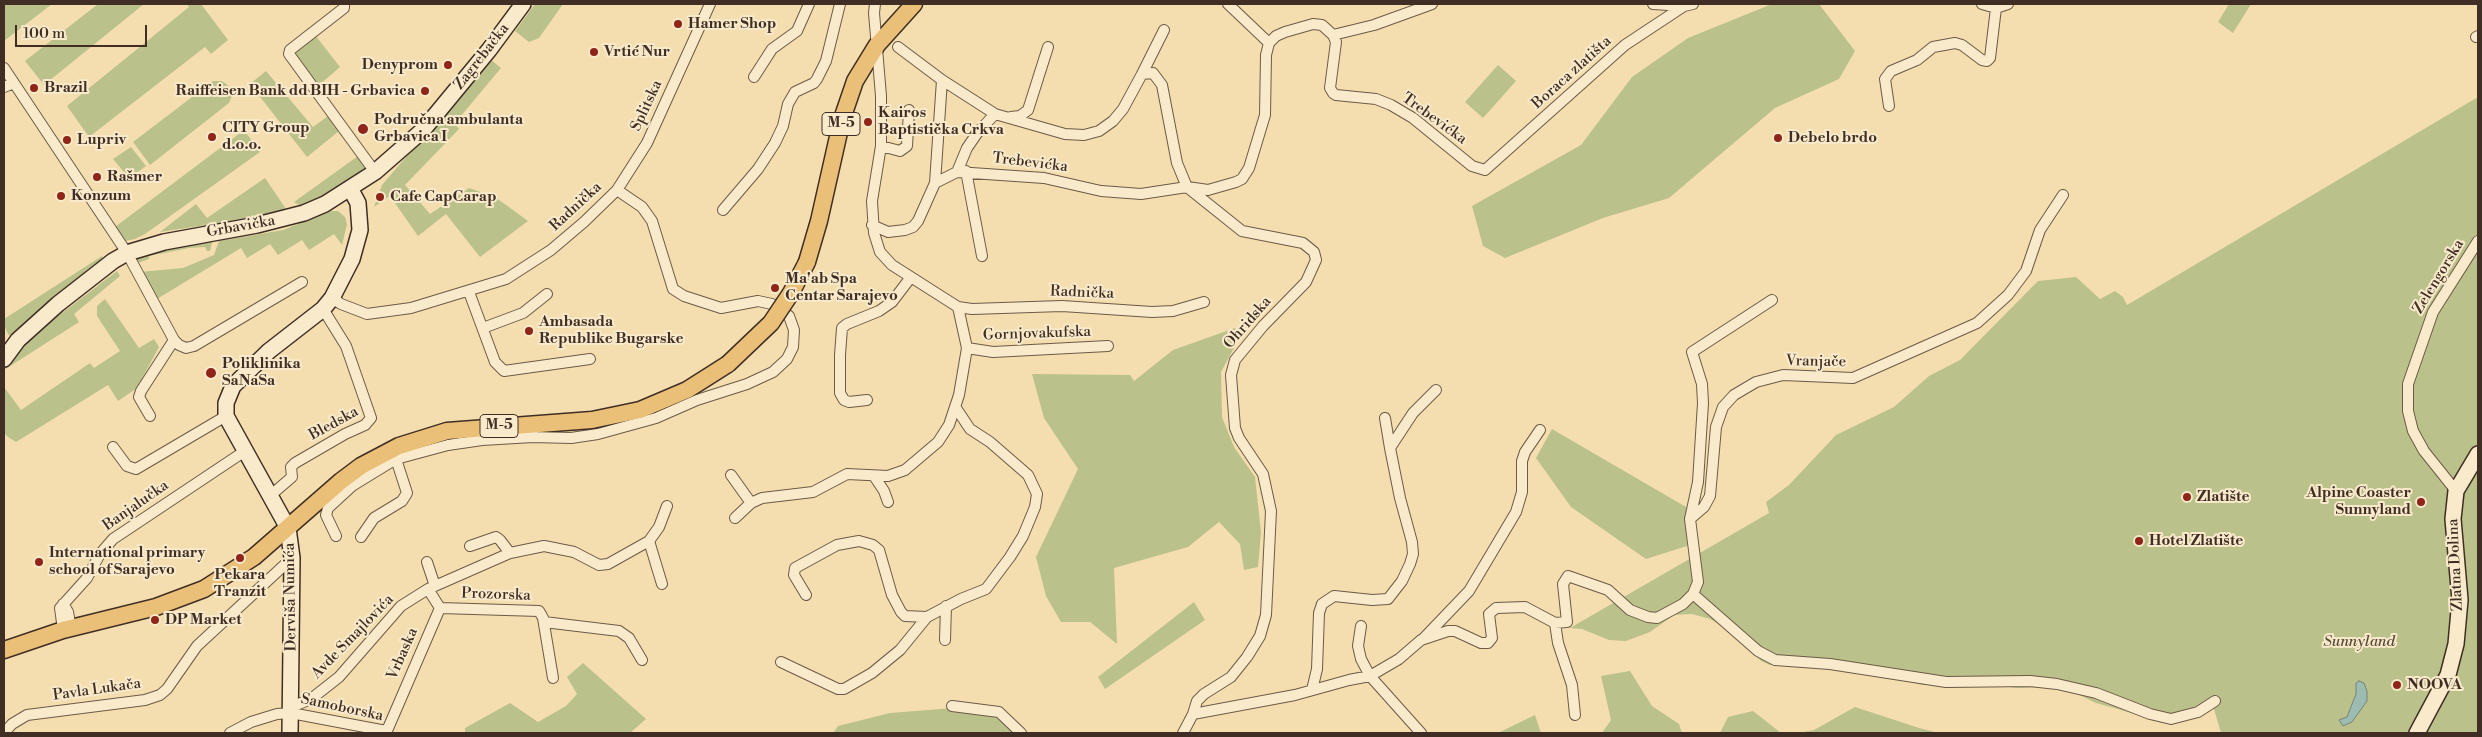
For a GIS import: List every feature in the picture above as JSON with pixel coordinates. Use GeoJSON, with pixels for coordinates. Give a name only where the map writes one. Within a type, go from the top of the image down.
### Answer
{"type":"FeatureCollection","features":[{"type":"Feature","properties":{"kind":"main road","name":"Zagrebačka"},"geometry":{"type":"LineString","coordinates":[[350,188],[375,172],[423,130],[489,50],[523,4]]}},
{"type":"Feature","properties":{"kind":"main road","name":"M-5"},"geometry":{"type":"LineString","coordinates":[[4,650],[67,629],[156,607],[204,589],[254,557],[341,481],[361,466],[391,449],[446,431],[532,431],[640,410],[687,390],[728,364],[770,323],[791,293],[807,262],[819,221],[847,101],[865,62],[877,45],[914,4]]}},
{"type":"Feature","properties":{"kind":"main road","name":"Grbavička"},"geometry":{"type":"LineString","coordinates":[[4,359],[18,340],[58,304],[92,276],[127,253],[164,242],[282,220],[325,204],[350,188]]}},
{"type":"Feature","properties":{"kind":"main road"},"geometry":{"type":"LineString","coordinates":[[226,416],[226,403],[233,386],[269,351],[327,303],[352,259],[360,230],[358,203],[350,188]]}},
{"type":"Feature","properties":{"kind":"main road","name":"Derviša Numića"},"geometry":{"type":"LineString","coordinates":[[226,416],[288,528],[292,558],[290,733]]}},
{"type":"Feature","properties":{"kind":"main road","name":"Zlatna Dolina"},"geometry":{"type":"LineString","coordinates":[[2417,733],[2448,676],[2456,644],[2460,600],[2453,518],[2456,491],[2478,454]]}},
{"type":"Feature","properties":{"kind":"street"},"geometry":{"type":"LineString","coordinates":[[344,4],[344,8],[290,50],[288,54],[375,172]]}},
{"type":"Feature","properties":{"kind":"street","name":"Splitska"},"geometry":{"type":"LineString","coordinates":[[616,190],[647,144],[710,4]]}},
{"type":"Feature","properties":{"kind":"street"},"geometry":{"type":"LineString","coordinates":[[754,77],[772,49],[797,31],[809,4]]}},
{"type":"Feature","properties":{"kind":"street"},"geometry":{"type":"LineString","coordinates":[[723,210],[758,169],[775,143],[783,126],[790,99],[795,92],[814,83],[817,79],[826,61],[840,4]]}},
{"type":"Feature","properties":{"kind":"street"},"geometry":{"type":"LineString","coordinates":[[875,4],[874,13],[881,96],[881,146],[872,201],[872,225],[880,252],[892,265],[958,307]]}},
{"type":"Feature","properties":{"kind":"street"},"geometry":{"type":"LineString","coordinates":[[1228,4],[1270,44],[1276,36],[1313,24],[1322,25],[1333,36],[1420,6],[1432,4]]}},
{"type":"Feature","properties":{"kind":"street","name":"Boraca zlatišta"},"geometry":{"type":"LineString","coordinates":[[1652,4],[1688,5]]}},
{"type":"Feature","properties":{"kind":"street"},"geometry":{"type":"LineString","coordinates":[[1982,4],[1996,8],[2008,4]]}},
{"type":"Feature","properties":{"kind":"street","name":"Boraca zlatišta"},"geometry":{"type":"LineString","coordinates":[[1485,170],[1625,45],[1688,5]]}},
{"type":"Feature","properties":{"kind":"street"},"geometry":{"type":"LineString","coordinates":[[1889,106],[1885,79],[1891,71],[1917,60],[1933,47],[1955,43],[1962,45],[1982,60],[1987,61],[1990,58],[1996,8]]}},
{"type":"Feature","properties":{"kind":"street"},"geometry":{"type":"LineString","coordinates":[[898,46],[942,80],[1000,116],[1065,134],[1084,135],[1113,121],[1123,110],[1164,30]]}},
{"type":"Feature","properties":{"kind":"street","name":"Trebevićka"},"geometry":{"type":"LineString","coordinates":[[1333,36],[1336,48],[1330,88],[1333,93],[1336,95],[1376,99],[1392,105],[1413,118],[1472,166],[1485,170]]}},
{"type":"Feature","properties":{"kind":"street","name":"Trebevićka"},"geometry":{"type":"LineString","coordinates":[[961,172],[1044,178],[1101,191],[1141,194],[1188,186],[1208,190],[1222,188],[1236,182],[1245,174],[1265,115],[1266,55],[1270,44]]}},
{"type":"Feature","properties":{"kind":"street"},"geometry":{"type":"LineString","coordinates":[[982,256],[961,172],[968,148],[978,132],[1000,116],[1016,117],[1026,112],[1048,47]]}},
{"type":"Feature","properties":{"kind":"street"},"geometry":{"type":"LineString","coordinates":[[4,68],[127,253],[174,340],[179,345],[186,348],[194,346],[302,282]]}},
{"type":"Feature","properties":{"kind":"street"},"geometry":{"type":"LineString","coordinates":[[1142,74],[1154,73],[1160,80],[1177,163],[1188,186]]}},
{"type":"Feature","properties":{"kind":"street"},"geometry":{"type":"LineString","coordinates":[[872,225],[888,232],[905,230],[913,227],[918,221],[936,183],[942,80]]}},
{"type":"Feature","properties":{"kind":"street"},"geometry":{"type":"LineString","coordinates":[[4,87],[14,83]]}},
{"type":"Feature","properties":{"kind":"street"},"geometry":{"type":"LineString","coordinates":[[881,146],[900,151],[907,146],[909,110]]}},
{"type":"Feature","properties":{"kind":"street"},"geometry":{"type":"LineString","coordinates":[[936,183],[961,172]]}},
{"type":"Feature","properties":{"kind":"street","name":"Ohridska"},"geometry":{"type":"LineString","coordinates":[[1183,733],[1193,714],[1197,701],[1204,694],[1231,677],[1247,657],[1260,636],[1266,615],[1271,511],[1263,474],[1238,438],[1235,428],[1231,382],[1235,360],[1262,326],[1306,282],[1316,260],[1314,252],[1303,243],[1242,231],[1188,186]]}},
{"type":"Feature","properties":{"kind":"street","name":"Radnička"},"geometry":{"type":"LineString","coordinates":[[327,303],[340,304],[367,314],[411,308],[470,292],[506,279],[551,250],[616,190],[642,207],[652,221],[673,289],[684,296],[721,308],[758,300],[772,304],[789,316],[794,330],[794,346],[787,359],[773,372],[747,384],[697,400],[656,418],[598,434],[571,438],[532,431]]}},
{"type":"Feature","properties":{"kind":"street","name":"Vranjače"},"geometry":{"type":"LineString","coordinates":[[1690,519],[1704,508],[1710,496],[1716,427],[1723,407],[1734,395],[1756,382],[1783,375],[1853,378],[1977,323],[2008,295],[2026,271],[2040,230],[2063,195]]}},
{"type":"Feature","properties":{"kind":"street","name":"Zelengorska"},"geometry":{"type":"LineString","coordinates":[[2456,491],[2434,465],[2413,431],[2408,411],[2408,384],[2433,312],[2478,241]]}},
{"type":"Feature","properties":{"kind":"street"},"geometry":{"type":"LineString","coordinates":[[867,400],[849,402],[844,400],[840,393],[842,328],[847,324],[879,311],[892,302],[911,277]]}},
{"type":"Feature","properties":{"kind":"street"},"geometry":{"type":"LineString","coordinates":[[470,292],[495,362],[504,371],[590,359]]}},
{"type":"Feature","properties":{"kind":"street"},"geometry":{"type":"LineString","coordinates":[[483,328],[523,313],[547,294]]}},
{"type":"Feature","properties":{"kind":"street"},"geometry":{"type":"LineString","coordinates":[[1421,640],[1455,631],[1481,643],[1488,643],[1492,638],[1489,614],[1496,608],[1525,607],[1555,624],[1567,622],[1563,584],[1568,576],[1608,590],[1630,610],[1648,617],[1657,618],[1683,604],[1693,594],[1698,582],[1690,519],[1698,482],[1703,402],[1702,384],[1692,352],[1772,300]]}},
{"type":"Feature","properties":{"kind":"street","name":"Radnička"},"geometry":{"type":"LineString","coordinates":[[958,307],[972,309],[1062,306],[1152,312],[1173,311],[1204,302]]}},
{"type":"Feature","properties":{"kind":"street","name":"Bledska"},"geometry":{"type":"LineString","coordinates":[[271,495],[292,477],[291,467],[295,463],[345,434],[365,425],[371,418],[346,346],[327,303]]}},
{"type":"Feature","properties":{"kind":"street","name":"Gornjovakufska"},"geometry":{"type":"LineString","coordinates":[[735,518],[752,503],[762,498],[813,492],[847,474],[888,476],[911,466],[938,442],[956,408],[967,348],[958,307]]}},
{"type":"Feature","properties":{"kind":"street"},"geometry":{"type":"LineString","coordinates":[[150,416],[140,397],[141,391],[174,340]]}},
{"type":"Feature","properties":{"kind":"street","name":"Gornjovakufska"},"geometry":{"type":"LineString","coordinates":[[967,348],[994,352],[1108,346]]}},
{"type":"Feature","properties":{"kind":"street"},"geometry":{"type":"LineString","coordinates":[[1390,448],[1413,413],[1436,390]]}},
{"type":"Feature","properties":{"kind":"street"},"geometry":{"type":"LineString","coordinates":[[781,662],[838,689],[844,689],[872,673],[900,650],[927,617],[946,606],[986,589],[1023,536],[1035,508],[1037,494],[1028,475],[990,442],[970,430],[956,408]]}},
{"type":"Feature","properties":{"kind":"street"},"geometry":{"type":"LineString","coordinates":[[113,447],[127,466],[136,468],[226,416]]}},
{"type":"Feature","properties":{"kind":"street"},"geometry":{"type":"LineString","coordinates":[[1312,690],[1317,670],[1319,613],[1322,604],[1334,596],[1372,600],[1388,599],[1402,581],[1414,554],[1385,418]]}},
{"type":"Feature","properties":{"kind":"street"},"geometry":{"type":"LineString","coordinates":[[1193,714],[1312,690],[1370,676],[1400,659],[1469,591],[1516,512],[1522,492],[1522,460],[1540,430]]}},
{"type":"Feature","properties":{"kind":"street"},"geometry":{"type":"LineString","coordinates":[[336,536],[326,515],[328,508],[352,486],[396,459],[448,445],[532,431]]}},
{"type":"Feature","properties":{"kind":"street","name":"Banjalučka"},"geometry":{"type":"LineString","coordinates":[[67,629],[68,612],[63,604],[87,578],[100,554],[113,539],[245,451]]}},
{"type":"Feature","properties":{"kind":"street"},"geometry":{"type":"LineString","coordinates":[[361,538],[374,518],[402,502],[407,493],[396,459]]}},
{"type":"Feature","properties":{"kind":"street"},"geometry":{"type":"LineString","coordinates":[[731,475],[752,503]]}},
{"type":"Feature","properties":{"kind":"street"},"geometry":{"type":"LineString","coordinates":[[874,476],[884,490],[888,502]]}},
{"type":"Feature","properties":{"kind":"street"},"geometry":{"type":"LineString","coordinates":[[662,584],[649,542],[659,527],[668,506]]}},
{"type":"Feature","properties":{"kind":"street"},"geometry":{"type":"LineString","coordinates":[[470,546],[496,537],[510,553]]}},
{"type":"Feature","properties":{"kind":"street"},"geometry":{"type":"LineString","coordinates":[[806,595],[794,575],[794,568],[837,545],[859,541],[873,545],[879,550],[892,595],[900,612],[905,616],[927,617]]}},
{"type":"Feature","properties":{"kind":"street","name":"Avde Smajlovića"},"geometry":{"type":"LineString","coordinates":[[291,710],[311,699],[339,678],[401,606],[431,588],[510,553],[544,546],[560,548],[574,552],[599,565],[613,562],[649,542]]}},
{"type":"Feature","properties":{"kind":"street","name":"Pavla Lukača"},"geometry":{"type":"LineString","coordinates":[[4,733],[12,724],[27,715],[145,700],[160,695],[167,689],[197,646],[292,558]]}},
{"type":"Feature","properties":{"kind":"street"},"geometry":{"type":"LineString","coordinates":[[427,562],[431,588],[440,608]]}},
{"type":"Feature","properties":{"kind":"street"},"geometry":{"type":"LineString","coordinates":[[1693,594],[1758,651],[1775,660],[1830,664],[1946,682],[2030,681],[2057,684],[2096,693],[2150,714],[2172,719],[2198,712],[2215,701]]}},
{"type":"Feature","properties":{"kind":"street"},"geometry":{"type":"LineString","coordinates":[[945,640],[946,606]]}},
{"type":"Feature","properties":{"kind":"street","name":"Prozorska"},"geometry":{"type":"LineString","coordinates":[[440,608],[537,610],[544,622],[553,678]]}},
{"type":"Feature","properties":{"kind":"street","name":"Vrbaska"},"geometry":{"type":"LineString","coordinates":[[387,732],[440,608]]}},
{"type":"Feature","properties":{"kind":"street","name":"Prozorska"},"geometry":{"type":"LineString","coordinates":[[544,622],[620,631],[629,638],[642,660]]}},
{"type":"Feature","properties":{"kind":"street"},"geometry":{"type":"LineString","coordinates":[[1555,624],[1558,643],[1572,685],[1575,715]]}},
{"type":"Feature","properties":{"kind":"street"},"geometry":{"type":"LineString","coordinates":[[1361,626],[1358,646],[1361,659],[1370,676],[1421,733]]}},
{"type":"Feature","properties":{"kind":"street"},"geometry":{"type":"LineString","coordinates":[[952,706],[988,709],[999,712],[1021,733]]}},
{"type":"Feature","properties":{"kind":"street"},"geometry":{"type":"LineString","coordinates":[[230,733],[251,722],[291,710]]}},
{"type":"Feature","properties":{"kind":"street","name":"Samoborska"},"geometry":{"type":"LineString","coordinates":[[291,710],[387,732]]}},
{"type":"Feature","properties":{"kind":"green space"},"geometry":{"type":"Polygon","coordinates":[[[4,4],[52,4],[4,41],[4,4]]]}},
{"type":"Feature","properties":{"kind":"green space"},"geometry":{"type":"Polygon","coordinates":[[[98,4],[144,4],[44,85],[25,61],[98,4]]]}},
{"type":"Feature","properties":{"kind":"green space"},"geometry":{"type":"Polygon","coordinates":[[[187,4],[201,4],[228,40],[211,54],[205,47],[89,137],[67,106],[189,7],[187,4]]]}},
{"type":"Feature","properties":{"kind":"green space"},"geometry":{"type":"Polygon","coordinates":[[[535,4],[563,4],[539,38],[529,42],[515,31],[535,4]]]}},
{"type":"Feature","properties":{"kind":"green space"},"geometry":{"type":"Polygon","coordinates":[[[1772,4],[1819,4],[1855,51],[1839,79],[1775,108],[1669,198],[1603,218],[1505,258],[1483,246],[1472,206],[1581,145],[1632,77],[1688,38],[1772,4]]]}},
{"type":"Feature","properties":{"kind":"green space"},"geometry":{"type":"Polygon","coordinates":[[[2229,4],[2251,4],[2233,33],[2218,22],[2229,4]]]}},
{"type":"Feature","properties":{"kind":"green space"},"geometry":{"type":"Polygon","coordinates":[[[315,35],[340,67],[318,86],[293,52],[315,35]]]}},
{"type":"Feature","properties":{"kind":"green space"},"geometry":{"type":"Polygon","coordinates":[[[490,59],[501,68],[455,123],[459,129],[405,185],[430,214],[469,188],[495,197],[528,221],[480,257],[446,214],[418,236],[390,196],[374,207],[382,185],[490,59]]]}},
{"type":"Feature","properties":{"kind":"green space"},"geometry":{"type":"Polygon","coordinates":[[[1498,65],[1516,81],[1483,118],[1465,102],[1498,65]]]}},
{"type":"Feature","properties":{"kind":"green space"},"geometry":{"type":"Polygon","coordinates":[[[266,71],[313,127],[328,116],[339,131],[307,157],[250,84],[266,71]]]}},
{"type":"Feature","properties":{"kind":"green space"},"geometry":{"type":"Polygon","coordinates":[[[213,81],[222,81],[230,87],[232,96],[229,103],[150,165],[133,142],[213,81]]]}},
{"type":"Feature","properties":{"kind":"green space","name":"Sunnyland"},"geometry":{"type":"Polygon","coordinates":[[[2478,97],[2478,733],[2221,733],[2214,709],[2206,708],[2160,721],[2096,703],[2071,691],[2047,687],[1922,685],[1896,678],[1800,665],[1770,665],[1761,661],[1720,625],[1710,619],[1692,614],[1674,615],[1650,632],[1626,641],[1609,640],[1582,629],[1570,628],[1769,513],[1766,502],[1789,485],[1836,435],[1894,407],[1929,376],[1960,360],[2038,281],[2076,277],[2100,299],[2115,291],[2123,297],[2127,305],[2478,97]]]}},
{"type":"Feature","properties":{"kind":"green space"},"geometry":{"type":"Polygon","coordinates":[[[244,130],[260,152],[145,234],[125,241],[115,227],[244,130]]]}},
{"type":"Feature","properties":{"kind":"green space"},"geometry":{"type":"Polygon","coordinates":[[[131,147],[146,166],[129,178],[113,159],[131,147]]]}},
{"type":"Feature","properties":{"kind":"green space"},"geometry":{"type":"Polygon","coordinates":[[[358,156],[367,166],[353,180],[308,204],[301,206],[294,202],[358,156]]]}},
{"type":"Feature","properties":{"kind":"green space"},"geometry":{"type":"Polygon","coordinates":[[[265,178],[286,209],[245,219],[160,232],[196,204],[207,218],[265,178]]]}},
{"type":"Feature","properties":{"kind":"green space"},"geometry":{"type":"Polygon","coordinates":[[[331,211],[338,211],[345,217],[347,224],[342,245],[334,234],[309,250],[302,240],[278,255],[270,244],[247,258],[241,248],[157,299],[140,272],[183,268],[214,255],[219,241],[283,230],[331,211]]]}},
{"type":"Feature","properties":{"kind":"green space"},"geometry":{"type":"Polygon","coordinates":[[[212,242],[210,251],[207,251],[205,247],[189,248],[149,256],[149,259],[135,264],[133,259],[151,252],[212,242]]]}},
{"type":"Feature","properties":{"kind":"green space"},"geometry":{"type":"Polygon","coordinates":[[[102,256],[103,259],[88,269],[11,339],[4,326],[4,319],[102,256]]]}},
{"type":"Feature","properties":{"kind":"green space"},"geometry":{"type":"Polygon","coordinates":[[[117,271],[120,276],[74,314],[79,322],[4,370],[14,354],[41,329],[117,271]]]}},
{"type":"Feature","properties":{"kind":"green space"},"geometry":{"type":"Polygon","coordinates":[[[105,299],[139,348],[154,339],[159,347],[137,388],[118,401],[108,385],[16,442],[8,437],[4,433],[4,387],[21,410],[90,363],[94,368],[120,351],[97,316],[97,306],[105,299]]]}},
{"type":"Feature","properties":{"kind":"green space"},"geometry":{"type":"Polygon","coordinates":[[[1235,328],[1240,337],[1221,372],[1222,417],[1234,447],[1255,477],[1261,532],[1258,567],[1244,570],[1240,544],[1219,522],[1188,547],[1114,568],[1117,644],[1090,622],[1061,622],[1046,596],[1036,557],[1078,469],[1044,418],[1032,374],[1130,375],[1134,381],[1173,350],[1235,328]]]}},
{"type":"Feature","properties":{"kind":"green space"},"geometry":{"type":"Polygon","coordinates":[[[1552,429],[1686,507],[1687,546],[1646,559],[1571,507],[1536,458],[1552,429]]]}},
{"type":"Feature","properties":{"kind":"green space"},"geometry":{"type":"Polygon","coordinates":[[[1194,602],[1205,620],[1105,689],[1098,677],[1194,602]]]}},
{"type":"Feature","properties":{"kind":"green space"},"geometry":{"type":"Polygon","coordinates":[[[583,663],[646,719],[630,733],[465,733],[465,728],[510,703],[538,722],[566,706],[577,694],[567,677],[583,663]]]}},
{"type":"Feature","properties":{"kind":"green space"},"geometry":{"type":"Polygon","coordinates":[[[1630,671],[1652,706],[1679,724],[1682,733],[1602,733],[1611,720],[1601,676],[1630,671]]]}},
{"type":"Feature","properties":{"kind":"green space"},"geometry":{"type":"Polygon","coordinates":[[[1855,707],[1939,733],[1798,733],[1814,730],[1855,707]]]}},
{"type":"Feature","properties":{"kind":"green space"},"geometry":{"type":"Polygon","coordinates":[[[954,708],[994,712],[1017,733],[833,733],[838,726],[890,713],[954,708]]]}},
{"type":"Feature","properties":{"kind":"green space"},"geometry":{"type":"Polygon","coordinates":[[[1753,711],[1781,733],[1720,733],[1728,717],[1753,711]]]}},
{"type":"Feature","properties":{"kind":"green space"},"geometry":{"type":"Polygon","coordinates":[[[1535,715],[1541,733],[1498,733],[1535,715]]]}},
{"type":"Feature","properties":{"kind":"water"},"geometry":{"type":"Polygon","coordinates":[[[2359,681],[2364,683],[2367,691],[2367,701],[2352,722],[2343,726],[2339,720],[2347,717],[2356,694],[2356,683],[2359,681]]]}},
{"type":"Feature","properties":{"kind":"place","name":"Hamer Shop"},"geometry":{"type":"Point","coordinates":[678,24]}},
{"type":"Feature","properties":{"kind":"place","name":"Vrtić Nur"},"geometry":{"type":"Point","coordinates":[594,52]}},
{"type":"Feature","properties":{"kind":"place","name":"Denyprom"},"geometry":{"type":"Point","coordinates":[448,65]}},
{"type":"Feature","properties":{"kind":"place","name":"Brazil"},"geometry":{"type":"Point","coordinates":[34,88]}},
{"type":"Feature","properties":{"kind":"place","name":"Raiffeisen Bank dd BIH - Grbavica"},"geometry":{"type":"Point","coordinates":[425,91]}},
{"type":"Feature","properties":{"kind":"place","name":"Kairos Baptistička Crkva"},"geometry":{"type":"Point","coordinates":[868,122]}},
{"type":"Feature","properties":{"kind":"place","name":"Područna ambulanta Grbavica I"},"geometry":{"type":"Point","coordinates":[363,129]}},
{"type":"Feature","properties":{"kind":"place","name":"CITY Group d.o.o."},"geometry":{"type":"Point","coordinates":[212,137]}},
{"type":"Feature","properties":{"kind":"place","name":"Debelo brdo"},"geometry":{"type":"Point","coordinates":[1778,138]}},
{"type":"Feature","properties":{"kind":"place","name":"Lupriv"},"geometry":{"type":"Point","coordinates":[67,140]}},
{"type":"Feature","properties":{"kind":"place","name":"Rašmer"},"geometry":{"type":"Point","coordinates":[97,177]}},
{"type":"Feature","properties":{"kind":"place","name":"Konzum"},"geometry":{"type":"Point","coordinates":[61,196]}},
{"type":"Feature","properties":{"kind":"place","name":"Cafe CapCarap"},"geometry":{"type":"Point","coordinates":[380,197]}},
{"type":"Feature","properties":{"kind":"place","name":"Ma'ab Spa Centar Sarajevo"},"geometry":{"type":"Point","coordinates":[775,288]}},
{"type":"Feature","properties":{"kind":"place","name":"Ambasada Republike Bugarske"},"geometry":{"type":"Point","coordinates":[529,331]}},
{"type":"Feature","properties":{"kind":"place","name":"Poliklinika SaNaSa"},"geometry":{"type":"Point","coordinates":[211,373]}},
{"type":"Feature","properties":{"kind":"place","name":"Zlatište"},"geometry":{"type":"Point","coordinates":[2187,497]}},
{"type":"Feature","properties":{"kind":"place","name":"Alpine Coaster Sunnyland"},"geometry":{"type":"Point","coordinates":[2421,502]}},
{"type":"Feature","properties":{"kind":"place","name":"Hotel Zlatište"},"geometry":{"type":"Point","coordinates":[2139,541]}},
{"type":"Feature","properties":{"kind":"place","name":"Pekara Tranzit"},"geometry":{"type":"Point","coordinates":[240,558]}},
{"type":"Feature","properties":{"kind":"place","name":"International primary school of Sarajevo"},"geometry":{"type":"Point","coordinates":[39,562]}},
{"type":"Feature","properties":{"kind":"place","name":"DP Market"},"geometry":{"type":"Point","coordinates":[155,620]}},
{"type":"Feature","properties":{"kind":"place","name":"NOOVA"},"geometry":{"type":"Point","coordinates":[2397,685]}}]}
